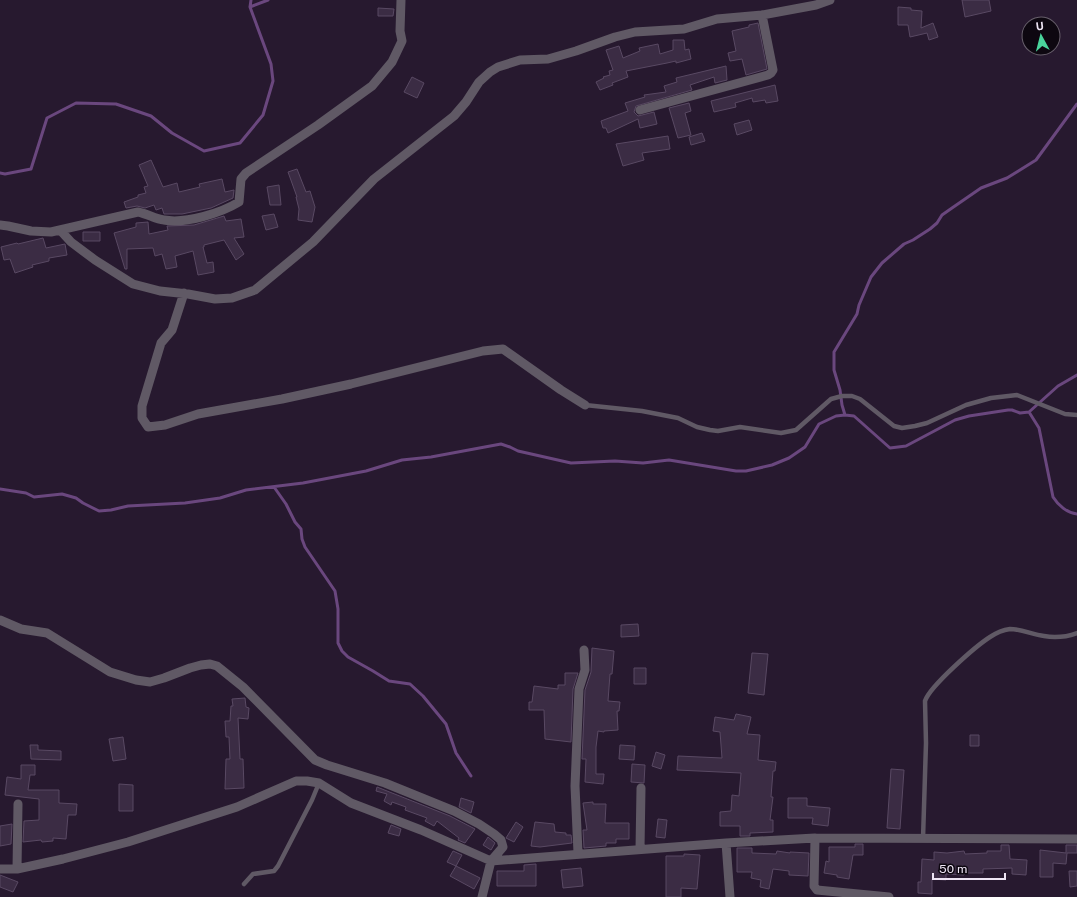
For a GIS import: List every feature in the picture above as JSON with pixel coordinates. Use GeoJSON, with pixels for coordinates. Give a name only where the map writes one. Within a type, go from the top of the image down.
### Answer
{"type":"FeatureCollection","features":[{"type":"Feature","properties":{"kind":"street"},"geometry":{"type":"LineString","coordinates":[[0,225],[31,231],[51,232],[138,212],[148,214],[162,220],[172,221],[184,220],[214,213],[231,207],[239,202],[241,179],[246,173],[318,125],[372,86],[392,62],[402,41],[400,31],[401,0]]}},
{"type":"Feature","properties":{"kind":"street"},"geometry":{"type":"LineString","coordinates":[[60,230],[71,242],[95,260],[133,284],[160,291],[215,299],[232,298],[255,290],[313,242],[374,179],[454,116],[466,102],[479,82],[498,66],[520,60],[548,59],[635,32],[684,29],[717,19],[762,15],[816,5],[830,0]]}},
{"type":"Feature","properties":{"kind":"street"},"geometry":{"type":"LineString","coordinates":[[640,110],[771,73],[773,70],[762,15]]}},
{"type":"Feature","properties":{"kind":"street"},"geometry":{"type":"LineString","coordinates":[[184,294],[172,330],[161,343],[142,406],[142,418],[148,427],[165,425],[198,414],[351,384],[483,351],[503,349],[560,390],[585,405]]}},
{"type":"Feature","properties":{"kind":"street"},"geometry":{"type":"LineString","coordinates":[[0,620],[21,629],[47,633],[110,672],[136,680],[150,682],[201,665],[210,664],[217,666],[243,687],[315,760],[386,783],[447,809],[480,824],[501,840],[503,847],[491,861],[482,897]]}},
{"type":"Feature","properties":{"kind":"street"},"geometry":{"type":"LineString","coordinates":[[578,853],[575,786],[579,689],[585,670],[584,650]]}},
{"type":"Feature","properties":{"kind":"street"},"geometry":{"type":"LineString","coordinates":[[0,869],[17,869],[85,854],[128,842],[237,807],[296,781],[319,783],[351,803],[421,830],[491,861],[578,853],[815,838],[1077,839]]}},
{"type":"Feature","properties":{"kind":"street"},"geometry":{"type":"LineString","coordinates":[[640,849],[641,788]]}},
{"type":"Feature","properties":{"kind":"street"},"geometry":{"type":"LineString","coordinates":[[17,869],[18,804]]}},
{"type":"Feature","properties":{"kind":"street"},"geometry":{"type":"LineString","coordinates":[[815,838],[814,886],[816,890],[889,897]]}},
{"type":"Feature","properties":{"kind":"street"},"geometry":{"type":"LineString","coordinates":[[726,843],[730,897]]}},
{"type":"Feature","properties":{"kind":"lane"},"geometry":{"type":"LineString","coordinates":[[585,405],[642,411],[678,418],[697,427],[710,430],[740,427],[781,433],[796,430],[831,400],[842,396],[852,396],[860,399],[894,426],[902,428],[927,423],[966,405],[1009,395],[1017,395],[1065,414],[1077,415]]}},
{"type":"Feature","properties":{"kind":"lane"},"geometry":{"type":"LineString","coordinates":[[923,839],[926,743],[925,701],[927,696],[947,674],[990,637],[1002,630],[1018,630],[1043,636],[1064,637],[1077,633]]}},
{"type":"Feature","properties":{"kind":"lane"},"geometry":{"type":"LineString","coordinates":[[244,884],[253,874],[274,871],[278,866],[312,800],[319,783]]}},
{"type":"Feature","properties":{"kind":"building"},"geometry":{"type":"Polygon","coordinates":[[[962,0],[989,0],[991,11],[965,17],[962,0]]]}},
{"type":"Feature","properties":{"kind":"building"},"geometry":{"type":"Polygon","coordinates":[[[898,7],[922,11],[921,28],[933,23],[938,37],[929,40],[927,33],[910,37],[908,25],[898,25],[898,7]]]}},
{"type":"Feature","properties":{"kind":"building"},"geometry":{"type":"Polygon","coordinates":[[[378,8],[394,9],[393,16],[378,16],[378,8]]]}},
{"type":"Feature","properties":{"kind":"building"},"geometry":{"type":"Polygon","coordinates":[[[758,23],[767,69],[746,75],[742,59],[730,61],[728,53],[736,51],[732,31],[758,23]]]}},
{"type":"Feature","properties":{"kind":"building"},"geometry":{"type":"Polygon","coordinates":[[[673,40],[684,40],[685,50],[689,49],[691,59],[676,63],[676,61],[626,71],[628,77],[612,83],[613,85],[600,90],[596,82],[604,78],[603,77],[610,75],[609,71],[613,70],[606,50],[619,46],[623,58],[640,51],[639,48],[658,44],[660,54],[673,50],[673,40]]]}},
{"type":"Feature","properties":{"kind":"building"},"geometry":{"type":"Polygon","coordinates":[[[726,66],[727,80],[715,83],[714,77],[690,85],[692,90],[636,106],[634,112],[638,116],[654,112],[657,124],[640,128],[638,119],[608,133],[606,128],[603,128],[601,121],[628,111],[625,103],[645,97],[644,95],[666,92],[664,86],[677,82],[676,78],[726,66]]]}},
{"type":"Feature","properties":{"kind":"building"},"geometry":{"type":"Polygon","coordinates":[[[412,77],[424,83],[417,98],[404,92],[412,77]]]}},
{"type":"Feature","properties":{"kind":"building"},"geometry":{"type":"Polygon","coordinates":[[[775,85],[778,101],[766,103],[765,100],[753,102],[752,98],[735,103],[736,107],[714,112],[711,101],[775,85]]]}},
{"type":"Feature","properties":{"kind":"building"},"geometry":{"type":"Polygon","coordinates":[[[689,103],[691,111],[685,113],[691,135],[678,138],[669,108],[689,103]]]}},
{"type":"Feature","properties":{"kind":"building"},"geometry":{"type":"Polygon","coordinates":[[[749,120],[752,130],[737,135],[734,124],[749,120]]]}},
{"type":"Feature","properties":{"kind":"building"},"geometry":{"type":"Polygon","coordinates":[[[702,133],[705,141],[691,145],[689,137],[702,133]]]}},
{"type":"Feature","properties":{"kind":"building"},"geometry":{"type":"Polygon","coordinates":[[[668,136],[670,149],[642,153],[644,160],[623,166],[616,144],[668,136]]]}},
{"type":"Feature","properties":{"kind":"building"},"geometry":{"type":"Polygon","coordinates":[[[151,160],[163,187],[177,183],[179,192],[200,187],[199,184],[222,179],[225,192],[234,190],[233,198],[211,208],[182,214],[164,214],[162,208],[156,210],[154,205],[145,208],[137,206],[126,208],[124,202],[146,193],[144,187],[148,186],[139,165],[151,160]]]}},
{"type":"Feature","properties":{"kind":"building"},"geometry":{"type":"Polygon","coordinates":[[[297,169],[306,192],[310,191],[315,207],[312,222],[298,220],[299,209],[297,197],[288,172],[297,169]]]}},
{"type":"Feature","properties":{"kind":"building"},"geometry":{"type":"Polygon","coordinates":[[[279,185],[281,205],[270,205],[267,187],[279,185]]]}},
{"type":"Feature","properties":{"kind":"building"},"geometry":{"type":"Polygon","coordinates":[[[274,214],[278,227],[266,230],[262,216],[274,214]]]}},
{"type":"Feature","properties":{"kind":"building"},"geometry":{"type":"Polygon","coordinates":[[[224,216],[226,221],[241,219],[244,237],[234,238],[244,254],[236,260],[224,240],[204,245],[203,247],[207,263],[213,262],[214,272],[198,275],[193,251],[175,256],[177,267],[166,269],[162,254],[155,256],[153,248],[127,249],[127,269],[125,269],[114,233],[136,227],[136,223],[148,222],[149,234],[168,230],[167,226],[194,225],[224,216]]]}},
{"type":"Feature","properties":{"kind":"building"},"geometry":{"type":"Polygon","coordinates":[[[83,232],[100,232],[100,241],[83,241],[83,232]]]}},
{"type":"Feature","properties":{"kind":"building"},"geometry":{"type":"Polygon","coordinates":[[[43,238],[46,248],[65,244],[67,255],[49,258],[49,261],[32,265],[33,267],[15,273],[10,259],[4,260],[1,247],[43,238]]]}},
{"type":"Feature","properties":{"kind":"building"},"geometry":{"type":"Polygon","coordinates":[[[638,624],[639,636],[621,637],[621,625],[638,624]]]}},
{"type":"Feature","properties":{"kind":"building"},"geometry":{"type":"Polygon","coordinates":[[[592,648],[614,651],[612,674],[610,674],[608,701],[620,702],[619,711],[617,711],[618,730],[604,732],[598,731],[596,747],[596,774],[604,774],[603,784],[585,782],[586,759],[582,759],[585,690],[591,672],[592,648]]]}},
{"type":"Feature","properties":{"kind":"building"},"geometry":{"type":"Polygon","coordinates":[[[752,653],[768,654],[764,695],[748,693],[752,653]]]}},
{"type":"Feature","properties":{"kind":"building"},"geometry":{"type":"Polygon","coordinates":[[[634,668],[646,668],[646,684],[634,684],[634,668]]]}},
{"type":"Feature","properties":{"kind":"building"},"geometry":{"type":"Polygon","coordinates":[[[565,673],[578,673],[573,689],[571,742],[545,739],[544,710],[529,710],[529,702],[532,702],[534,686],[558,689],[558,685],[565,685],[565,673]]]}},
{"type":"Feature","properties":{"kind":"building"},"geometry":{"type":"Polygon","coordinates":[[[245,698],[246,707],[249,708],[248,719],[238,718],[240,759],[243,759],[244,788],[225,789],[226,759],[230,759],[229,737],[226,737],[225,721],[230,721],[231,706],[233,706],[232,699],[245,698]]]}},
{"type":"Feature","properties":{"kind":"building"},"geometry":{"type":"Polygon","coordinates":[[[736,714],[751,717],[747,734],[760,735],[758,760],[776,762],[775,771],[773,771],[771,797],[773,797],[770,820],[773,820],[773,832],[750,833],[750,836],[740,836],[740,826],[720,826],[720,812],[731,811],[732,795],[739,796],[741,773],[677,770],[678,756],[722,758],[720,732],[713,731],[715,717],[734,720],[736,714]]]}},
{"type":"Feature","properties":{"kind":"building"},"geometry":{"type":"Polygon","coordinates":[[[970,735],[979,735],[979,746],[970,746],[970,735]]]}},
{"type":"Feature","properties":{"kind":"building"},"geometry":{"type":"Polygon","coordinates":[[[123,737],[126,759],[113,761],[109,739],[123,737]]]}},
{"type":"Feature","properties":{"kind":"building"},"geometry":{"type":"Polygon","coordinates":[[[30,745],[38,745],[38,750],[61,751],[61,760],[31,759],[30,745]]]}},
{"type":"Feature","properties":{"kind":"building"},"geometry":{"type":"Polygon","coordinates":[[[620,745],[635,746],[634,760],[619,759],[620,745]]]}},
{"type":"Feature","properties":{"kind":"building"},"geometry":{"type":"Polygon","coordinates":[[[656,752],[665,755],[661,769],[652,766],[656,752]]]}},
{"type":"Feature","properties":{"kind":"building"},"geometry":{"type":"Polygon","coordinates":[[[632,764],[645,765],[644,783],[631,782],[632,764]]]}},
{"type":"Feature","properties":{"kind":"building"},"geometry":{"type":"Polygon","coordinates":[[[21,765],[35,765],[35,775],[30,775],[28,790],[59,790],[59,803],[77,804],[76,815],[68,815],[66,839],[53,838],[53,841],[42,842],[41,840],[23,842],[24,821],[39,820],[39,799],[5,795],[7,777],[21,779],[21,765]]]}},
{"type":"Feature","properties":{"kind":"building"},"geometry":{"type":"Polygon","coordinates":[[[891,769],[904,770],[900,829],[887,828],[891,769]]]}},
{"type":"Feature","properties":{"kind":"building"},"geometry":{"type":"Polygon","coordinates":[[[119,784],[133,785],[133,811],[119,811],[119,784]]]}},
{"type":"Feature","properties":{"kind":"building"},"geometry":{"type":"Polygon","coordinates":[[[377,787],[450,816],[475,829],[465,843],[458,840],[459,838],[437,821],[434,826],[425,821],[427,818],[405,810],[406,807],[392,802],[391,805],[384,801],[387,794],[376,791],[377,787]]]}},
{"type":"Feature","properties":{"kind":"building"},"geometry":{"type":"Polygon","coordinates":[[[461,798],[474,802],[471,813],[459,807],[461,798]]]}},
{"type":"Feature","properties":{"kind":"building"},"geometry":{"type":"Polygon","coordinates":[[[788,798],[807,798],[807,806],[830,808],[828,826],[812,824],[813,818],[788,818],[788,798]]]}},
{"type":"Feature","properties":{"kind":"building"},"geometry":{"type":"Polygon","coordinates":[[[593,802],[593,804],[606,804],[605,823],[629,823],[629,839],[616,839],[616,843],[606,843],[606,846],[584,848],[583,830],[587,830],[583,803],[593,802]]]}},
{"type":"Feature","properties":{"kind":"building"},"geometry":{"type":"Polygon","coordinates":[[[658,819],[667,820],[665,838],[656,837],[658,819]]]}},
{"type":"Feature","properties":{"kind":"building"},"geometry":{"type":"Polygon","coordinates":[[[516,822],[523,827],[514,842],[506,838],[516,822]]]}},
{"type":"Feature","properties":{"kind":"building"},"geometry":{"type":"Polygon","coordinates":[[[535,822],[554,824],[555,832],[571,835],[572,843],[540,847],[531,846],[535,822]]]}},
{"type":"Feature","properties":{"kind":"building"},"geometry":{"type":"Polygon","coordinates":[[[12,824],[11,844],[0,846],[0,826],[12,824]]]}},
{"type":"Feature","properties":{"kind":"building"},"geometry":{"type":"Polygon","coordinates":[[[391,825],[401,829],[399,836],[388,833],[391,825]]]}},
{"type":"Feature","properties":{"kind":"building"},"geometry":{"type":"Polygon","coordinates":[[[488,837],[495,843],[491,850],[483,845],[488,837]]]}},
{"type":"Feature","properties":{"kind":"building"},"geometry":{"type":"Polygon","coordinates":[[[855,844],[863,844],[863,855],[853,855],[849,879],[824,873],[826,861],[829,862],[829,847],[855,847],[855,844]]]}},
{"type":"Feature","properties":{"kind":"building"},"geometry":{"type":"Polygon","coordinates":[[[1001,845],[1009,845],[1010,859],[1027,860],[1026,875],[1012,874],[1012,868],[983,869],[983,873],[965,873],[964,875],[946,874],[946,880],[932,879],[932,894],[918,893],[918,882],[921,882],[922,859],[934,860],[934,852],[947,853],[964,851],[965,854],[987,853],[987,851],[1001,851],[1001,845]]]}},
{"type":"Feature","properties":{"kind":"building"},"geometry":{"type":"Polygon","coordinates":[[[1066,845],[1077,845],[1077,853],[1067,853],[1066,864],[1053,863],[1053,877],[1040,877],[1040,850],[1066,853],[1066,845]]]}},
{"type":"Feature","properties":{"kind":"building"},"geometry":{"type":"Polygon","coordinates":[[[737,848],[752,848],[752,853],[776,854],[777,851],[809,853],[808,876],[789,875],[789,871],[773,869],[769,889],[760,887],[761,880],[751,878],[752,872],[737,872],[737,848]]]}},
{"type":"Feature","properties":{"kind":"building"},"geometry":{"type":"Polygon","coordinates":[[[453,851],[462,855],[456,866],[447,862],[453,851]]]}},
{"type":"Feature","properties":{"kind":"building"},"geometry":{"type":"Polygon","coordinates":[[[684,854],[700,855],[697,889],[681,888],[681,897],[666,897],[666,856],[684,856],[684,854]]]}},
{"type":"Feature","properties":{"kind":"building"},"geometry":{"type":"Polygon","coordinates":[[[536,864],[536,886],[497,886],[497,871],[524,871],[524,865],[536,864]]]}},
{"type":"Feature","properties":{"kind":"building"},"geometry":{"type":"Polygon","coordinates":[[[456,866],[480,878],[474,889],[450,876],[456,866]]]}},
{"type":"Feature","properties":{"kind":"building"},"geometry":{"type":"Polygon","coordinates":[[[581,868],[583,886],[563,888],[561,870],[581,868]]]}},
{"type":"Feature","properties":{"kind":"building"},"geometry":{"type":"Polygon","coordinates":[[[1069,871],[1077,871],[1077,886],[1070,887],[1069,871]]]}},
{"type":"Feature","properties":{"kind":"building"},"geometry":{"type":"Polygon","coordinates":[[[0,875],[18,882],[13,892],[0,887],[0,875]]]}},
{"type":"Feature","properties":{"kind":"waterway"},"geometry":{"type":"LineString","coordinates":[[0,173],[5,174],[31,169],[47,118],[76,103],[116,104],[151,116],[172,133],[204,151],[240,143],[263,115],[273,81],[271,64],[250,7],[251,0]]}},
{"type":"Feature","properties":{"kind":"waterway"},"geometry":{"type":"LineString","coordinates":[[250,7],[268,0]]}},
{"type":"Feature","properties":{"kind":"waterway"},"geometry":{"type":"LineString","coordinates":[[845,415],[834,370],[834,352],[857,314],[859,305],[871,277],[882,263],[904,244],[930,229],[937,223],[942,215],[981,188],[1007,178],[1036,160],[1077,104]]}},
{"type":"Feature","properties":{"kind":"waterway"},"geometry":{"type":"LineString","coordinates":[[0,489],[26,493],[34,497],[62,494],[76,498],[99,511],[111,510],[128,506],[185,503],[220,498],[246,490],[303,483],[366,471],[402,460],[431,457],[501,444],[518,451],[571,463],[615,461],[643,463],[669,460],[736,471],[746,471],[772,465],[789,458],[805,447],[819,424],[836,416],[854,416],[890,448],[906,446],[955,420],[969,416],[1008,410],[1020,413],[1029,412],[1058,386],[1077,375]]}},
{"type":"Feature","properties":{"kind":"waterway"},"geometry":{"type":"LineString","coordinates":[[1029,412],[1039,428],[1053,497],[1063,508],[1077,514]]}},
{"type":"Feature","properties":{"kind":"waterway"},"geometry":{"type":"LineString","coordinates":[[274,487],[286,504],[295,522],[301,529],[305,547],[335,591],[338,609],[338,643],[342,651],[348,657],[389,681],[410,684],[423,696],[446,724],[456,753],[471,776]]}}]}
